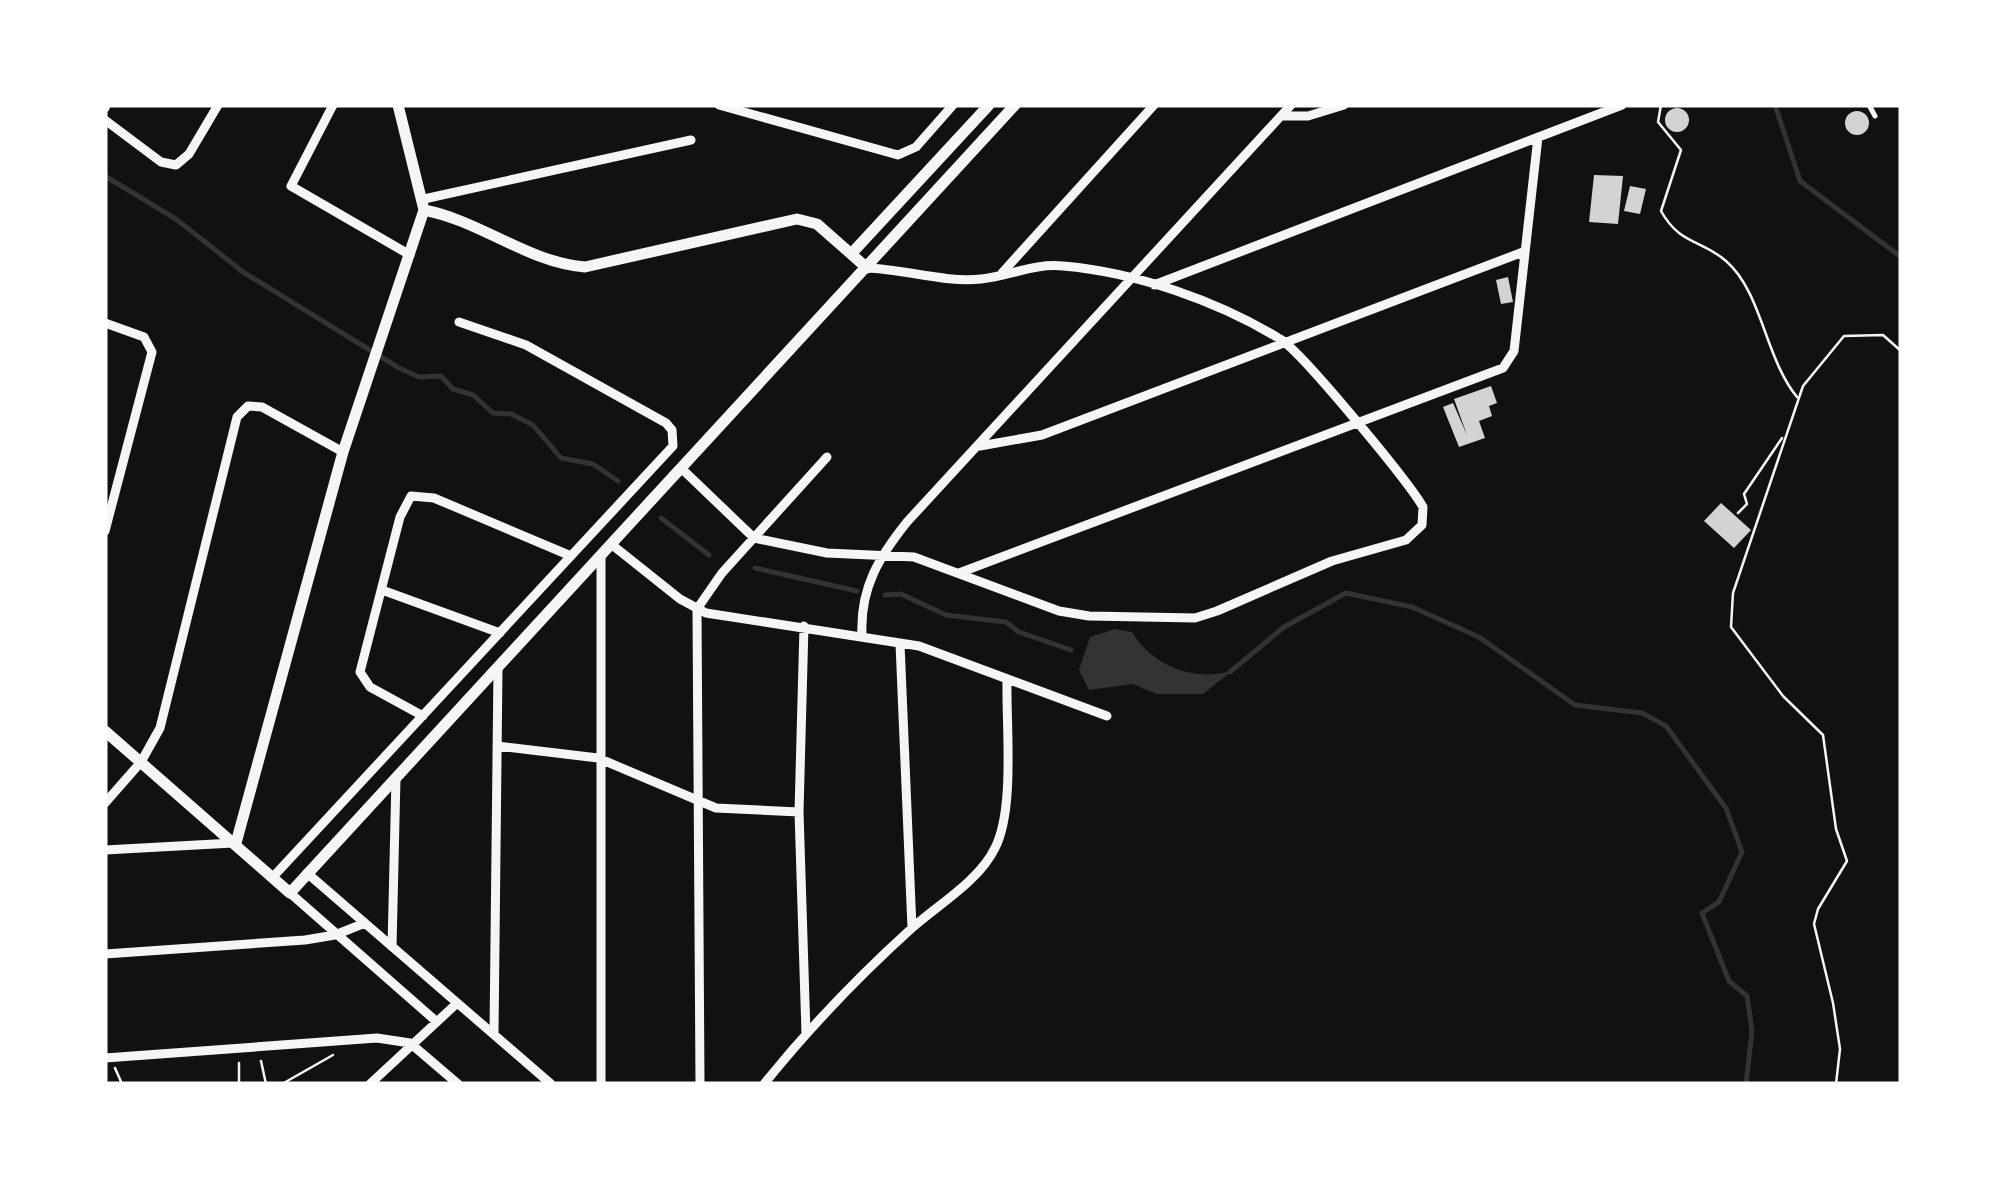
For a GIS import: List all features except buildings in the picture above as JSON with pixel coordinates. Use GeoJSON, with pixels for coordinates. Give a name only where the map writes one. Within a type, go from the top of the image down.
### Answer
{"type":"FeatureCollection","features":[{"type":"Feature","properties":{"kind":"street"},"geometry":{"type":"LineString","coordinates":[[105,120],[161,162],[176,165],[190,154],[218,105]]}},
{"type":"Feature","properties":{"kind":"street"},"geometry":{"type":"LineString","coordinates":[[333,105],[292,186],[410,255]]}},
{"type":"Feature","properties":{"kind":"street"},"geometry":{"type":"LineString","coordinates":[[236,843],[343,452],[424,205],[400,105]]}},
{"type":"Feature","properties":{"kind":"street"},"geometry":{"type":"LineString","coordinates":[[719,105],[883,153],[904,154],[954,105]]}},
{"type":"Feature","properties":{"kind":"street"},"geometry":{"type":"LineString","coordinates":[[852,252],[989,105]]}},
{"type":"Feature","properties":{"kind":"street"},"geometry":{"type":"LineString","coordinates":[[290,893],[1015,105]]}},
{"type":"Feature","properties":{"kind":"street"},"geometry":{"type":"LineString","coordinates":[[1001,275],[1154,105]]}},
{"type":"Feature","properties":{"kind":"street"},"geometry":{"type":"LineString","coordinates":[[862,634],[867,586],[880,556],[1291,105]]}},
{"type":"Feature","properties":{"kind":"street"},"geometry":{"type":"LineString","coordinates":[[1281,116],[1308,116],[1344,105]]}},
{"type":"Feature","properties":{"kind":"street"},"geometry":{"type":"LineString","coordinates":[[1152,286],[1622,105]]}},
{"type":"Feature","properties":{"kind":"street"},"geometry":{"type":"LineString","coordinates":[[958,573],[1490,376],[1508,364],[1514,351],[1538,138]]}},
{"type":"Feature","properties":{"kind":"street"},"geometry":{"type":"LineString","coordinates":[[424,205],[691,140]]}},
{"type":"Feature","properties":{"kind":"street"},"geometry":{"type":"LineString","coordinates":[[424,205],[570,266],[614,264],[797,219],[817,224],[867,268],[964,279],[1045,264],[1130,278],[1206,304],[1283,340],[1424,507],[1422,526],[1406,540],[1346,556],[1195,618],[1058,611],[914,557],[801,550],[754,538],[681,468]]}},
{"type":"Feature","properties":{"kind":"street"},"geometry":{"type":"LineString","coordinates":[[979,446],[1042,435],[1283,340],[1523,252]]}},
{"type":"Feature","properties":{"kind":"street"},"geometry":{"type":"LineString","coordinates":[[272,878],[669,452],[674,438],[666,423],[526,346],[459,322]]}},
{"type":"Feature","properties":{"kind":"street"},"geometry":{"type":"LineString","coordinates":[[105,323],[150,341],[152,352],[105,532]]}},
{"type":"Feature","properties":{"kind":"street"},"geometry":{"type":"LineString","coordinates":[[105,803],[141,762],[160,728],[237,417],[248,406],[262,407],[343,452]]}},
{"type":"Feature","properties":{"kind":"street"},"geometry":{"type":"LineString","coordinates":[[700,1084],[697,609],[827,457]]}},
{"type":"Feature","properties":{"kind":"street"},"geometry":{"type":"LineString","coordinates":[[423,716],[362,681],[361,666],[400,517],[411,496],[434,498],[570,556]]}},
{"type":"Feature","properties":{"kind":"street"},"geometry":{"type":"LineString","coordinates":[[611,544],[697,609],[722,618],[862,634],[919,646],[1107,716]]}},
{"type":"Feature","properties":{"kind":"street"},"geometry":{"type":"LineString","coordinates":[[600,1084],[601,554]]}},
{"type":"Feature","properties":{"kind":"street"},"geometry":{"type":"LineString","coordinates":[[382,590],[500,633]]}},
{"type":"Feature","properties":{"kind":"street"},"geometry":{"type":"LineString","coordinates":[[804,626],[799,812],[806,1033]]}},
{"type":"Feature","properties":{"kind":"street"},"geometry":{"type":"LineString","coordinates":[[900,644],[912,928]]}},
{"type":"Feature","properties":{"kind":"street"},"geometry":{"type":"LineString","coordinates":[[494,1034],[498,665]]}},
{"type":"Feature","properties":{"kind":"street"},"geometry":{"type":"LineString","coordinates":[[764,1084],[806,1033],[912,928],[972,876],[996,848],[1004,818],[1007,680]]}},
{"type":"Feature","properties":{"kind":"street"},"geometry":{"type":"LineString","coordinates":[[105,731],[437,1022]]}},
{"type":"Feature","properties":{"kind":"street"},"geometry":{"type":"LineString","coordinates":[[497,746],[598,758],[730,810],[799,812]]}},
{"type":"Feature","properties":{"kind":"street"},"geometry":{"type":"LineString","coordinates":[[392,947],[396,778]]}},
{"type":"Feature","properties":{"kind":"street"},"geometry":{"type":"LineString","coordinates":[[105,850],[236,843]]}},
{"type":"Feature","properties":{"kind":"street"},"geometry":{"type":"LineString","coordinates":[[307,872],[455,1005],[551,1084]]}},
{"type":"Feature","properties":{"kind":"street"},"geometry":{"type":"LineString","coordinates":[[105,954],[336,935],[366,923]]}},
{"type":"Feature","properties":{"kind":"street"},"geometry":{"type":"LineString","coordinates":[[370,1084],[455,1005]]}},
{"type":"Feature","properties":{"kind":"street"},"geometry":{"type":"LineString","coordinates":[[107,1058],[364,1038],[410,1043],[458,1084]]}},
{"type":"Feature","properties":{"kind":"lane"},"geometry":{"type":"LineString","coordinates":[[1869,105],[1875,116]]}},
{"type":"Feature","properties":{"kind":"path"},"geometry":{"type":"LineString","coordinates":[[1661,105],[1658,122],[1681,150],[1661,211],[1673,232],[1726,260],[1745,284],[1780,375],[1798,398]]}},
{"type":"Feature","properties":{"kind":"path"},"geometry":{"type":"LineString","coordinates":[[1836,1084],[1840,1049],[1814,924],[1818,908],[1847,861],[1836,829],[1823,736],[1783,696],[1731,627],[1733,594],[1773,485],[1783,437],[1798,398],[1844,336],[1883,336],[1901,351]]}},
{"type":"Feature","properties":{"kind":"path"},"geometry":{"type":"LineString","coordinates":[[1738,513],[1747,504],[1744,494],[1783,437]]}},
{"type":"Feature","properties":{"kind":"path"},"geometry":{"type":"LineString","coordinates":[[282,1084],[364,1038]]}},
{"type":"Feature","properties":{"kind":"path"},"geometry":{"type":"LineString","coordinates":[[258,1045],[266,1084]]}},
{"type":"Feature","properties":{"kind":"path"},"geometry":{"type":"LineString","coordinates":[[239,1063],[240,1084]]}},
{"type":"Feature","properties":{"kind":"shaded area"},"geometry":{"type":"Polygon","coordinates":[[[1115,629],[1132,632],[1151,654],[1175,668],[1203,674],[1232,671],[1203,694],[1157,694],[1133,684],[1089,690],[1079,670],[1090,637],[1115,629]]]}},
{"type":"Feature","properties":{"kind":"waterway"},"geometry":{"type":"LineString","coordinates":[[1775,105],[1800,181],[1901,257]]}},
{"type":"Feature","properties":{"kind":"waterway"},"geometry":{"type":"LineString","coordinates":[[105,176],[176,219],[243,272],[399,368],[419,377],[441,376],[453,389],[473,395],[493,413],[511,414],[533,425],[561,458],[593,464],[618,481]]}},
{"type":"Feature","properties":{"kind":"waterway"},"geometry":{"type":"LineString","coordinates":[[661,518],[709,555]]}},
{"type":"Feature","properties":{"kind":"waterway"},"geometry":{"type":"LineString","coordinates":[[755,568],[857,591]]}},
{"type":"Feature","properties":{"kind":"waterway"},"geometry":{"type":"LineString","coordinates":[[1230,672],[1284,627],[1346,593],[1412,607],[1479,637],[1575,705],[1642,713],[1666,726],[1726,808],[1742,852],[1719,902],[1702,913],[1729,981],[1747,996],[1752,1031],[1746,1084]]}},
{"type":"Feature","properties":{"kind":"waterway"},"geometry":{"type":"LineString","coordinates":[[885,595],[901,594],[946,615],[1006,622],[1019,632],[1071,650]]}}]}
